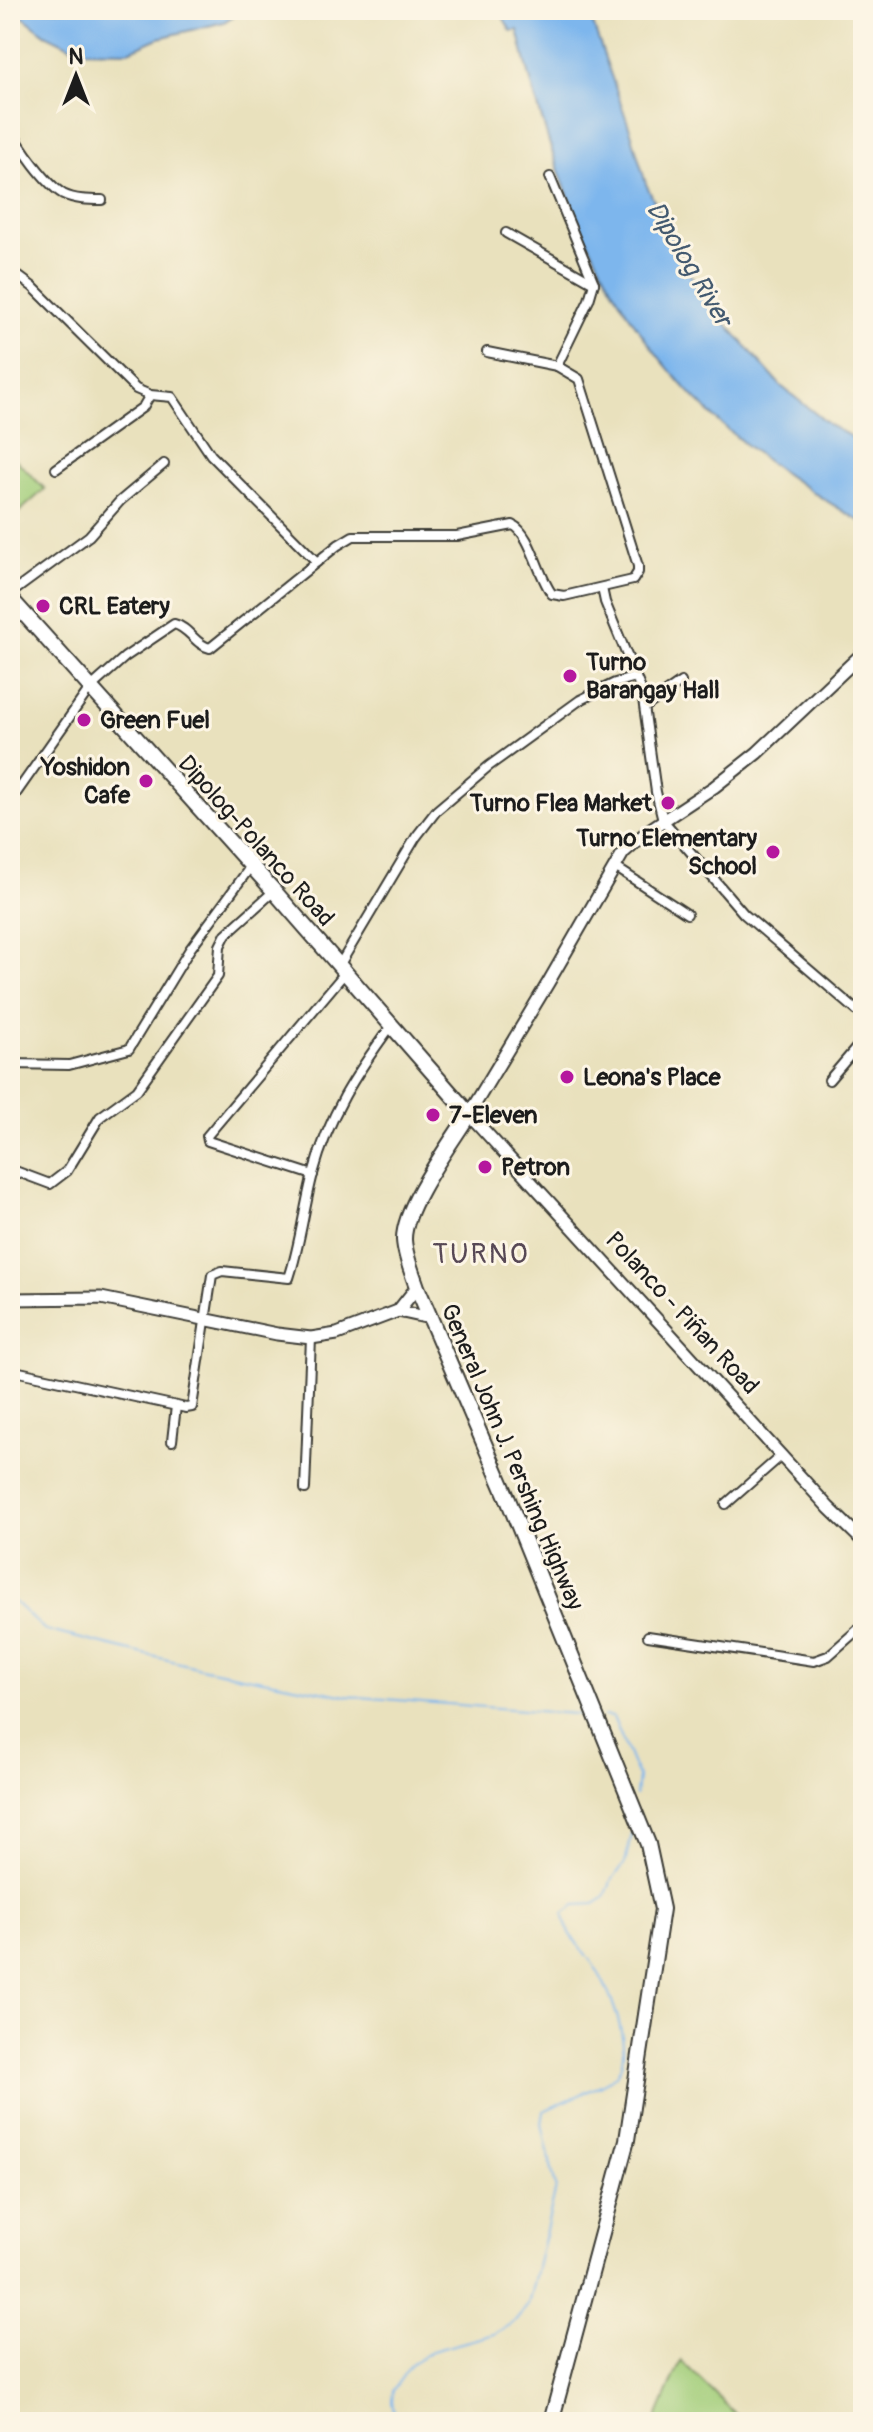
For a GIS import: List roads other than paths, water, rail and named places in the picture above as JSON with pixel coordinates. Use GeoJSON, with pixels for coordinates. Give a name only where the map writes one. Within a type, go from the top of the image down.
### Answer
{"type":"FeatureCollection","features":[{"type":"Feature","properties":{"kind":"highway","name":"Dipolog-Polanco Road"},"geometry":{"type":"LineString","coordinates":[[10,596],[469,1114]]}},
{"type":"Feature","properties":{"kind":"highway","name":"General John J. Pershing Highway"},"geometry":{"type":"LineString","coordinates":[[469,1114],[406,1223],[406,1255],[648,1844],[662,1909],[627,2140],[551,2422]]}},
{"type":"Feature","properties":{"kind":"main road","name":"General John J. Pershing Highway"},"geometry":{"type":"LineString","coordinates":[[469,1114],[623,853],[663,820],[714,787],[757,753],[863,653]]}},
{"type":"Feature","properties":{"kind":"main road","name":"Polanco - Piñan Road"},"geometry":{"type":"LineString","coordinates":[[469,1114],[863,1541]]}},
{"type":"Feature","properties":{"kind":"main road"},"geometry":{"type":"LineString","coordinates":[[10,1299],[101,1298],[277,1334],[311,1338],[337,1334],[398,1311],[417,1287]]}},
{"type":"Feature","properties":{"kind":"main road"},"geometry":{"type":"LineString","coordinates":[[398,1311],[430,1318]]}},
{"type":"Feature","properties":{"kind":"street"},"geometry":{"type":"LineString","coordinates":[[10,128],[27,154],[62,193],[73,198],[102,200]]}},
{"type":"Feature","properties":{"kind":"street"},"geometry":{"type":"LineString","coordinates":[[550,177],[594,283],[557,366]]}},
{"type":"Feature","properties":{"kind":"street"},"geometry":{"type":"LineString","coordinates":[[506,233],[594,283]]}},
{"type":"Feature","properties":{"kind":"street"},"geometry":{"type":"LineString","coordinates":[[10,270],[33,287],[127,381],[150,395],[172,397],[211,455],[317,562]]}},
{"type":"Feature","properties":{"kind":"street"},"geometry":{"type":"LineString","coordinates":[[10,802],[90,688],[125,657],[174,624],[182,625],[204,647],[210,648],[353,536],[457,536],[513,525],[522,531],[552,594],[564,596],[633,580],[638,566],[579,379],[557,366],[487,352]]}},
{"type":"Feature","properties":{"kind":"street"},"geometry":{"type":"LineString","coordinates":[[56,469],[143,407],[150,395]]}},
{"type":"Feature","properties":{"kind":"street"},"geometry":{"type":"LineString","coordinates":[[10,596],[89,536],[120,501],[164,464]]}},
{"type":"Feature","properties":{"kind":"street"},"geometry":{"type":"LineString","coordinates":[[602,588],[645,707],[656,792],[663,820],[736,906],[863,1016]]}},
{"type":"Feature","properties":{"kind":"street"},"geometry":{"type":"LineString","coordinates":[[313,1175],[208,1141],[207,1136],[342,970],[416,837],[437,810],[489,766],[573,704],[597,690],[636,677]]}},
{"type":"Feature","properties":{"kind":"street"},"geometry":{"type":"LineString","coordinates":[[645,707],[681,682]]}},
{"type":"Feature","properties":{"kind":"street"},"geometry":{"type":"LineString","coordinates":[[10,1064],[69,1065],[129,1049],[190,949],[251,866]]}},
{"type":"Feature","properties":{"kind":"street"},"geometry":{"type":"LineString","coordinates":[[615,867],[687,914]]}},
{"type":"Feature","properties":{"kind":"street"},"geometry":{"type":"LineString","coordinates":[[10,1169],[50,1184],[61,1178],[100,1117],[137,1090],[218,976],[220,946],[226,934],[274,891]]}},
{"type":"Feature","properties":{"kind":"street"},"geometry":{"type":"LineString","coordinates":[[10,1370],[176,1406],[193,1406],[211,1279],[217,1271],[289,1278],[313,1175],[334,1116],[349,1084],[391,1026]]}},
{"type":"Feature","properties":{"kind":"street"},"geometry":{"type":"LineString","coordinates":[[829,1080],[863,1040]]}},
{"type":"Feature","properties":{"kind":"street"},"geometry":{"type":"LineString","coordinates":[[305,1489],[311,1338]]}},
{"type":"Feature","properties":{"kind":"street"},"geometry":{"type":"LineString","coordinates":[[172,1441],[176,1406]]}},
{"type":"Feature","properties":{"kind":"street"},"geometry":{"type":"LineString","coordinates":[[726,1504],[782,1455]]}},
{"type":"Feature","properties":{"kind":"street"},"geometry":{"type":"LineString","coordinates":[[648,1636],[814,1661],[828,1656],[863,1625]]}},
{"type":"Feature","properties":{"kind":"water"},"geometry":{"type":"Polygon","coordinates":[[[14,10],[242,10],[224,22],[159,38],[129,51],[78,50],[45,34],[14,10]]]}},
{"type":"Feature","properties":{"kind":"water"},"geometry":{"type":"Polygon","coordinates":[[[499,10],[588,10],[646,184],[686,269],[730,328],[781,386],[831,426],[863,443],[863,523],[786,474],[731,432],[675,376],[641,333],[612,287],[565,189],[547,137],[518,30],[511,31],[499,10]]]}},
{"type":"Feature","properties":{"kind":"waterway"},"geometry":{"type":"LineString","coordinates":[[10,1598],[45,1630],[205,1669],[347,1696],[587,1715]]}},
{"type":"Feature","properties":{"kind":"waterway"},"geometry":{"type":"LineString","coordinates":[[604,1716],[613,1717],[638,1777],[636,1795]]}},
{"type":"Feature","properties":{"kind":"waterway"},"geometry":{"type":"LineString","coordinates":[[396,2422],[393,2390],[412,2363],[432,2351],[494,2334],[514,2322],[528,2305],[556,2188],[542,2124],[544,2111],[611,2079],[621,2063],[623,2049],[611,2000],[597,1971],[569,1932],[564,1913],[575,1905],[594,1904],[605,1897],[611,1881],[625,1863],[634,1826]]}},
{"type":"Feature","properties":{"kind":"place","name":"CRL Eatery"},"geometry":{"type":"Point","coordinates":[43,606]}},
{"type":"Feature","properties":{"kind":"place","name":"Turno Barangay Hall"},"geometry":{"type":"Point","coordinates":[570,676]}},
{"type":"Feature","properties":{"kind":"place","name":"Green Fuel"},"geometry":{"type":"Point","coordinates":[84,720]}},
{"type":"Feature","properties":{"kind":"place","name":"Yoshidon Cafe"},"geometry":{"type":"Point","coordinates":[146,781]}},
{"type":"Feature","properties":{"kind":"place","name":"Turno Flea Market"},"geometry":{"type":"Point","coordinates":[668,803]}},
{"type":"Feature","properties":{"kind":"place","name":"Turno Elementary School"},"geometry":{"type":"Point","coordinates":[773,852]}},
{"type":"Feature","properties":{"kind":"place","name":"Leona's Place"},"geometry":{"type":"Point","coordinates":[567,1077]}},
{"type":"Feature","properties":{"kind":"place","name":"7-Eleven"},"geometry":{"type":"Point","coordinates":[433,1115]}},
{"type":"Feature","properties":{"kind":"place","name":"Petron"},"geometry":{"type":"Point","coordinates":[485,1167]}},
{"type":"Feature","properties":{"kind":"district","name":"TURNO"},"geometry":{"type":"Point","coordinates":[481,1254]}},
{"type":"Feature","properties":{"kind":"water label","name":"Dipolog River"},"geometry":{"type":"Point","coordinates":[689,264]}}]}
